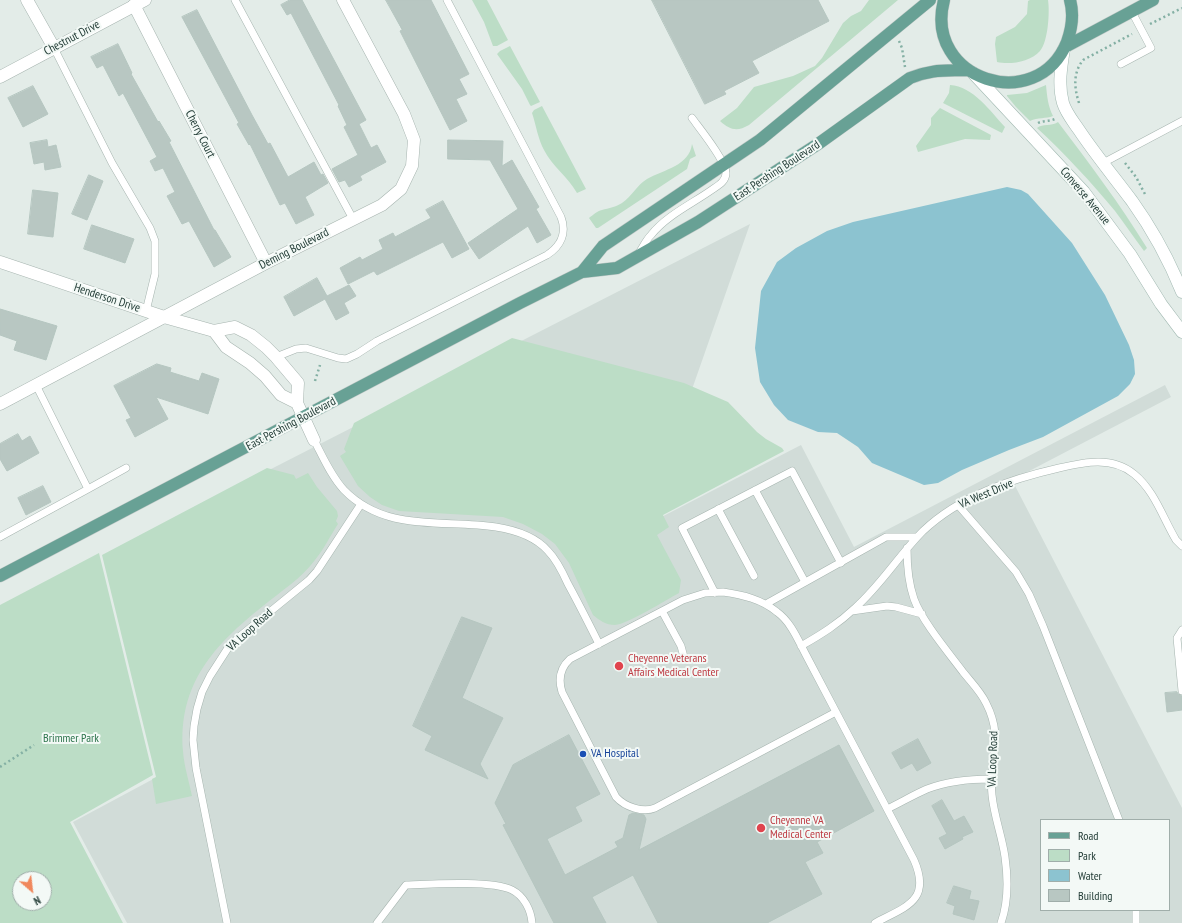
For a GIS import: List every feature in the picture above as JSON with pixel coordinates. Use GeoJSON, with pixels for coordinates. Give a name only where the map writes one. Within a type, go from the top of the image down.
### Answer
{"type":"FeatureCollection","features":[{"type":"Feature","properties":{"kind":"main road","name":"East Pershing Boulevard"},"geometry":{"type":"LineString","coordinates":[[582,272],[603,246],[760,140],[930,0]]}},
{"type":"Feature","properties":{"kind":"main road","name":"East Pershing Boulevard"},"geometry":{"type":"LineString","coordinates":[[944,0],[942,8],[942,22],[944,36],[950,49],[958,61],[970,72],[985,79],[997,82],[1024,80],[1036,76],[1047,69],[1056,60],[1064,48],[1072,25],[1070,0]]}},
{"type":"Feature","properties":{"kind":"main road","name":"East Pershing Boulevard"},"geometry":{"type":"LineString","coordinates":[[1064,48],[1150,1]]}},
{"type":"Feature","properties":{"kind":"main road","name":"East Pershing Boulevard"},"geometry":{"type":"LineString","coordinates":[[0,576],[520,303],[582,272],[617,268],[698,222],[779,170],[902,83],[924,72],[938,70],[970,72]]}},
{"type":"Feature","properties":{"kind":"street"},"geometry":{"type":"LineString","coordinates":[[27,0],[54,48]]}},
{"type":"Feature","properties":{"kind":"street","name":"Deming Boulevard"},"geometry":{"type":"LineString","coordinates":[[3,399],[36,385],[266,263],[382,205],[401,189],[412,166],[414,140],[404,114],[343,0]]}},
{"type":"Feature","properties":{"kind":"street","name":"Chestnut Drive"},"geometry":{"type":"LineString","coordinates":[[0,77],[140,3]]}},
{"type":"Feature","properties":{"kind":"street","name":"Cherry Court"},"geometry":{"type":"LineString","coordinates":[[140,3],[266,263]]}},
{"type":"Feature","properties":{"kind":"street"},"geometry":{"type":"LineString","coordinates":[[1064,48],[1060,88],[1063,104],[1076,125],[1148,225],[1173,270],[1182,292]]}},
{"type":"Feature","properties":{"kind":"street","name":"Converse Avenue"},"geometry":{"type":"LineString","coordinates":[[970,72],[1084,192],[1130,254],[1161,304],[1182,332]]}},
{"type":"Feature","properties":{"kind":"street","name":"Henderson Drive"},"geometry":{"type":"LineString","coordinates":[[0,262],[164,317],[214,331],[235,327],[251,335],[276,357],[298,383],[297,403],[314,440]]}},
{"type":"Feature","properties":{"kind":"street"},"geometry":{"type":"LineString","coordinates":[[214,331],[226,347],[250,363],[265,376],[281,395],[297,403]]}},
{"type":"Feature","properties":{"kind":"lane"},"geometry":{"type":"LineString","coordinates":[[235,0],[353,219]]}},
{"type":"Feature","properties":{"kind":"lane"},"geometry":{"type":"LineString","coordinates":[[276,357],[296,349],[306,348],[338,358],[349,358],[377,341],[548,255],[558,246],[561,241],[564,229],[561,217],[446,0]]}},
{"type":"Feature","properties":{"kind":"lane"},"geometry":{"type":"LineString","coordinates":[[1121,64],[1151,48],[1132,12]]}},
{"type":"Feature","properties":{"kind":"lane"},"geometry":{"type":"LineString","coordinates":[[54,48],[112,163],[150,228],[155,241],[155,274],[146,311]]}},
{"type":"Feature","properties":{"kind":"lane"},"geometry":{"type":"LineString","coordinates":[[636,257],[651,235],[665,221],[724,180],[726,174],[724,164],[706,136],[692,118]]}},
{"type":"Feature","properties":{"kind":"lane"},"geometry":{"type":"LineString","coordinates":[[1103,162],[1182,122]]}},
{"type":"Feature","properties":{"kind":"lane"},"geometry":{"type":"LineString","coordinates":[[36,385],[88,489]]}},
{"type":"Feature","properties":{"kind":"lane"},"geometry":{"type":"LineString","coordinates":[[314,440],[335,478],[344,489],[374,512],[393,518],[491,526],[510,529],[537,541],[548,551],[558,565],[599,644]]}},
{"type":"Feature","properties":{"kind":"lane","name":"VA West Drive"},"geometry":{"type":"LineString","coordinates":[[801,646],[825,633],[852,611],[917,537],[939,517],[958,505],[997,487],[1048,471],[1075,464],[1105,462],[1116,464],[1127,469],[1148,489],[1176,540],[1182,546]]}},
{"type":"Feature","properties":{"kind":"lane"},"geometry":{"type":"LineString","coordinates":[[0,537],[126,468]]}},
{"type":"Feature","properties":{"kind":"lane"},"geometry":{"type":"LineString","coordinates":[[715,592],[682,528],[792,470],[841,563]]}},
{"type":"Feature","properties":{"kind":"lane"},"geometry":{"type":"LineString","coordinates":[[755,490],[805,582]]}},
{"type":"Feature","properties":{"kind":"lane","name":"VA Loop Road"},"geometry":{"type":"LineString","coordinates":[[227,923],[194,756],[194,726],[199,703],[210,676],[228,648],[245,632],[309,580],[317,571],[362,504]]}},
{"type":"Feature","properties":{"kind":"lane"},"geometry":{"type":"LineString","coordinates":[[958,505],[1016,572],[1029,594],[1119,819]]}},
{"type":"Feature","properties":{"kind":"lane"},"geometry":{"type":"LineString","coordinates":[[718,510],[754,576]]}},
{"type":"Feature","properties":{"kind":"lane"},"geometry":{"type":"LineString","coordinates":[[766,604],[886,537],[917,537]]}},
{"type":"Feature","properties":{"kind":"lane","name":"VA Loop Road"},"geometry":{"type":"LineString","coordinates":[[907,548],[908,573],[915,601],[922,614],[947,650],[985,701],[996,729],[992,795],[994,810],[1006,857],[1006,893],[1001,923]]}},
{"type":"Feature","properties":{"kind":"lane"},"geometry":{"type":"LineString","coordinates":[[836,712],[655,808],[646,810],[624,805],[616,797],[562,692],[559,678],[564,664],[570,659],[691,597],[715,592],[741,594],[766,604],[779,612],[790,625],[888,809],[919,870],[921,880],[917,896],[912,902],[875,923]]}},
{"type":"Feature","properties":{"kind":"lane"},"geometry":{"type":"LineString","coordinates":[[852,611],[887,606],[922,614]]}},
{"type":"Feature","properties":{"kind":"lane"},"geometry":{"type":"LineString","coordinates":[[662,611],[681,646],[684,657]]}},
{"type":"Feature","properties":{"kind":"lane"},"geometry":{"type":"LineString","coordinates":[[1182,630],[1177,638],[1182,691]]}},
{"type":"Feature","properties":{"kind":"lane"},"geometry":{"type":"LineString","coordinates":[[888,809],[927,789],[939,785],[969,779],[992,779]]}},
{"type":"Feature","properties":{"kind":"lane"},"geometry":{"type":"LineString","coordinates":[[377,923],[406,885],[447,884],[500,886],[512,890],[522,898],[529,908],[532,923]]}},
{"type":"Feature","properties":{"kind":"lane"},"geometry":{"type":"LineString","coordinates":[[1136,911],[1136,923]]}},
{"type":"Feature","properties":{"kind":"path"},"geometry":{"type":"LineString","coordinates":[[1080,107],[1076,92],[1075,76],[1077,68],[1083,60],[1182,8]]}},
{"type":"Feature","properties":{"kind":"path"},"geometry":{"type":"LineString","coordinates":[[897,39],[902,48],[903,60],[906,69]]}},
{"type":"Feature","properties":{"kind":"path"},"geometry":{"type":"LineString","coordinates":[[1034,126],[1040,122],[1052,121],[1058,118]]}},
{"type":"Feature","properties":{"kind":"path"},"geometry":{"type":"LineString","coordinates":[[315,381],[320,365]]}},
{"type":"Feature","properties":{"kind":"path"},"geometry":{"type":"LineString","coordinates":[[0,767],[34,745]]}},
{"type":"Feature","properties":{"kind":"shaded area","name":"Cheyenne Veterans Affairs Medical Center"},"geometry":{"type":"Polygon","coordinates":[[[750,224],[644,526],[801,445],[854,547],[1165,385],[1171,397],[1012,480],[1182,808],[1182,923],[127,923],[73,822],[157,777],[103,555],[750,224]]]}},
{"type":"Feature","properties":{"kind":"green space"},"geometry":{"type":"Polygon","coordinates":[[[472,0],[487,0],[508,40],[497,46],[493,46],[484,22],[472,0]]]}},
{"type":"Feature","properties":{"kind":"green space"},"geometry":{"type":"Polygon","coordinates":[[[869,0],[898,0],[749,125],[741,129],[734,129],[720,121],[737,108],[754,87],[793,76],[815,66],[822,58],[843,23],[851,16],[861,11],[869,0]]]}},
{"type":"Feature","properties":{"kind":"green space"},"geometry":{"type":"Polygon","coordinates":[[[1048,0],[1048,27],[1043,47],[1036,55],[1020,62],[997,62],[995,44],[996,37],[1015,27],[1027,14],[1028,1],[1048,0]]]}},
{"type":"Feature","properties":{"kind":"green space"},"geometry":{"type":"Polygon","coordinates":[[[510,46],[540,102],[531,106],[522,89],[497,54],[510,46]]]}},
{"type":"Feature","properties":{"kind":"green space"},"geometry":{"type":"Polygon","coordinates":[[[950,85],[958,86],[966,90],[988,107],[1005,127],[1002,133],[943,103],[949,93],[950,85]]]}},
{"type":"Feature","properties":{"kind":"green space"},"geometry":{"type":"Polygon","coordinates":[[[1046,85],[1047,97],[1053,116],[1050,117],[1030,121],[1007,96],[1027,93],[1046,85]]]}},
{"type":"Feature","properties":{"kind":"green space"},"geometry":{"type":"Polygon","coordinates":[[[542,106],[586,189],[577,193],[547,156],[542,146],[532,113],[534,110],[542,106]]]}},
{"type":"Feature","properties":{"kind":"green space"},"geometry":{"type":"Polygon","coordinates":[[[940,108],[991,135],[990,140],[965,139],[918,152],[916,146],[931,125],[931,118],[940,108]]]}},
{"type":"Feature","properties":{"kind":"green space"},"geometry":{"type":"Polygon","coordinates":[[[1058,122],[1093,168],[1126,216],[1147,248],[1144,251],[1097,189],[1037,128],[1058,122]]]}},
{"type":"Feature","properties":{"kind":"green space"},"geometry":{"type":"Polygon","coordinates":[[[692,144],[696,156],[690,159],[687,169],[596,228],[589,218],[598,211],[622,203],[640,184],[647,179],[681,162],[690,151],[692,144]]]}},
{"type":"Feature","properties":{"kind":"green space"},"geometry":{"type":"Polygon","coordinates":[[[512,338],[684,383],[728,402],[757,432],[782,448],[784,451],[663,515],[669,527],[657,535],[681,580],[679,593],[629,621],[615,625],[609,624],[593,615],[569,563],[555,544],[542,534],[523,524],[503,517],[399,511],[382,505],[358,486],[340,456],[346,452],[344,449],[354,423],[512,338]]]}},
{"type":"Feature","properties":{"kind":"green space"},"geometry":{"type":"Polygon","coordinates":[[[267,468],[294,475],[296,479],[308,473],[317,487],[337,511],[338,516],[336,521],[338,524],[309,567],[297,579],[270,600],[229,636],[215,651],[203,668],[193,686],[186,706],[183,727],[185,768],[192,796],[156,804],[152,779],[156,777],[102,555],[267,468]]]}},
{"type":"Feature","properties":{"kind":"green space","name":"Brimmer Park"},"geometry":{"type":"Polygon","coordinates":[[[99,553],[153,775],[70,822],[123,923],[0,923],[0,605],[99,553]]]}},
{"type":"Feature","properties":{"kind":"water"},"geometry":{"type":"Polygon","coordinates":[[[1007,187],[1021,190],[1028,194],[1072,243],[1105,295],[1129,345],[1134,360],[1135,374],[1130,384],[1118,396],[1043,437],[962,470],[938,483],[924,485],[872,463],[858,447],[837,433],[818,432],[788,420],[774,405],[760,382],[755,348],[761,291],[777,262],[796,248],[827,231],[853,222],[1007,187]]]}},
{"type":"Feature","properties":{"kind":"building"},"geometry":{"type":"Polygon","coordinates":[[[290,0],[302,0],[366,120],[359,124],[371,148],[377,145],[386,162],[360,176],[362,180],[349,187],[345,180],[339,182],[332,169],[358,155],[344,127],[347,125],[338,106],[339,105],[291,13],[287,15],[281,5],[290,0]]]}},
{"type":"Feature","properties":{"kind":"building"},"geometry":{"type":"Polygon","coordinates":[[[386,0],[431,0],[469,74],[459,79],[467,94],[456,99],[467,121],[450,130],[386,0]]]}},
{"type":"Feature","properties":{"kind":"building"},"geometry":{"type":"Polygon","coordinates":[[[652,0],[818,0],[829,21],[752,61],[759,73],[724,91],[726,94],[705,104],[652,0]]]}},
{"type":"Feature","properties":{"kind":"building"},"geometry":{"type":"Polygon","coordinates":[[[197,10],[252,115],[268,144],[270,143],[288,177],[314,162],[321,175],[323,174],[328,183],[305,197],[314,215],[296,224],[285,203],[280,205],[250,144],[249,145],[237,124],[239,123],[182,17],[197,10]]]}},
{"type":"Feature","properties":{"kind":"building"},"geometry":{"type":"Polygon","coordinates":[[[118,44],[132,73],[131,74],[158,122],[159,121],[171,141],[169,142],[214,230],[231,257],[214,267],[189,221],[182,224],[167,196],[175,192],[163,168],[155,171],[150,161],[157,157],[123,93],[119,96],[103,65],[97,68],[91,57],[118,44]]]}},
{"type":"Feature","properties":{"kind":"building"},"geometry":{"type":"Polygon","coordinates":[[[33,86],[48,114],[23,127],[8,98],[33,86]]]}},
{"type":"Feature","properties":{"kind":"building"},"geometry":{"type":"Polygon","coordinates":[[[47,140],[48,147],[56,145],[61,167],[45,170],[44,162],[34,164],[30,143],[47,140]]]}},
{"type":"Feature","properties":{"kind":"building"},"geometry":{"type":"Polygon","coordinates":[[[448,140],[503,141],[502,166],[512,160],[539,207],[536,209],[551,235],[537,243],[528,226],[479,259],[468,243],[518,209],[490,160],[448,159],[448,140]]]}},
{"type":"Feature","properties":{"kind":"building"},"geometry":{"type":"Polygon","coordinates":[[[89,175],[103,181],[87,220],[72,214],[89,175]]]}},
{"type":"Feature","properties":{"kind":"building"},"geometry":{"type":"Polygon","coordinates":[[[33,190],[58,193],[53,237],[28,234],[33,190]]]}},
{"type":"Feature","properties":{"kind":"building"},"geometry":{"type":"Polygon","coordinates":[[[443,201],[469,249],[452,258],[443,242],[377,275],[374,271],[348,284],[340,268],[360,257],[362,260],[383,249],[379,240],[393,233],[395,237],[431,218],[426,210],[443,201]]]}},
{"type":"Feature","properties":{"kind":"building"},"geometry":{"type":"Polygon","coordinates":[[[92,225],[134,239],[125,263],[84,249],[92,225]]]}},
{"type":"Feature","properties":{"kind":"building"},"geometry":{"type":"Polygon","coordinates":[[[317,278],[327,296],[349,285],[356,296],[344,303],[349,313],[336,320],[325,299],[294,316],[284,297],[317,278]]]}},
{"type":"Feature","properties":{"kind":"building"},"geometry":{"type":"Polygon","coordinates":[[[0,309],[57,326],[46,360],[14,350],[17,341],[0,335],[0,309]]]}},
{"type":"Feature","properties":{"kind":"building"},"geometry":{"type":"Polygon","coordinates":[[[157,364],[171,368],[170,372],[199,381],[202,373],[219,379],[208,414],[156,397],[168,419],[135,437],[126,420],[131,418],[114,386],[157,364]]]}},
{"type":"Feature","properties":{"kind":"building"},"geometry":{"type":"Polygon","coordinates":[[[18,434],[22,441],[30,436],[39,453],[7,471],[0,459],[0,444],[18,434]]]}},
{"type":"Feature","properties":{"kind":"building"},"geometry":{"type":"Polygon","coordinates":[[[43,486],[51,502],[26,515],[18,498],[43,486]]]}},
{"type":"Feature","properties":{"kind":"building"},"geometry":{"type":"Polygon","coordinates":[[[462,617],[492,628],[462,698],[503,718],[480,764],[488,779],[425,750],[432,736],[413,726],[462,617]]]}},
{"type":"Feature","properties":{"kind":"building"},"geometry":{"type":"Polygon","coordinates":[[[1177,692],[1182,696],[1182,710],[1167,712],[1165,693],[1177,692]]]}},
{"type":"Feature","properties":{"kind":"building","name":"Cheyenne VA Medical Center"},"geometry":{"type":"Polygon","coordinates":[[[569,735],[600,794],[575,807],[582,821],[547,839],[565,875],[618,847],[615,842],[623,838],[629,815],[633,813],[644,815],[646,819],[639,850],[839,745],[874,811],[817,842],[823,853],[805,862],[822,894],[767,923],[658,923],[633,875],[592,897],[606,923],[554,923],[503,825],[506,824],[495,803],[513,765],[569,735]]]}},
{"type":"Feature","properties":{"kind":"building"},"geometry":{"type":"Polygon","coordinates":[[[918,739],[931,763],[917,771],[912,763],[901,769],[892,753],[918,739]]]}},
{"type":"Feature","properties":{"kind":"building"},"geometry":{"type":"Polygon","coordinates":[[[942,800],[954,821],[964,816],[973,832],[962,837],[963,839],[945,849],[939,838],[947,834],[932,806],[942,800]]]}},
{"type":"Feature","properties":{"kind":"building"},"geometry":{"type":"Polygon","coordinates":[[[954,886],[971,891],[969,899],[979,901],[974,920],[953,914],[955,906],[947,903],[954,886]]]}},
{"type":"Feature","properties":{"kind":"place","name":"Cheyenne Veterans Affairs Medical Center"},"geometry":{"type":"Point","coordinates":[619,666]}},
{"type":"Feature","properties":{"kind":"place","name":"VA Hospital"},"geometry":{"type":"Point","coordinates":[583,754]}},
{"type":"Feature","properties":{"kind":"place","name":"Cheyenne VA Medical Center"},"geometry":{"type":"Point","coordinates":[761,828]}}]}
